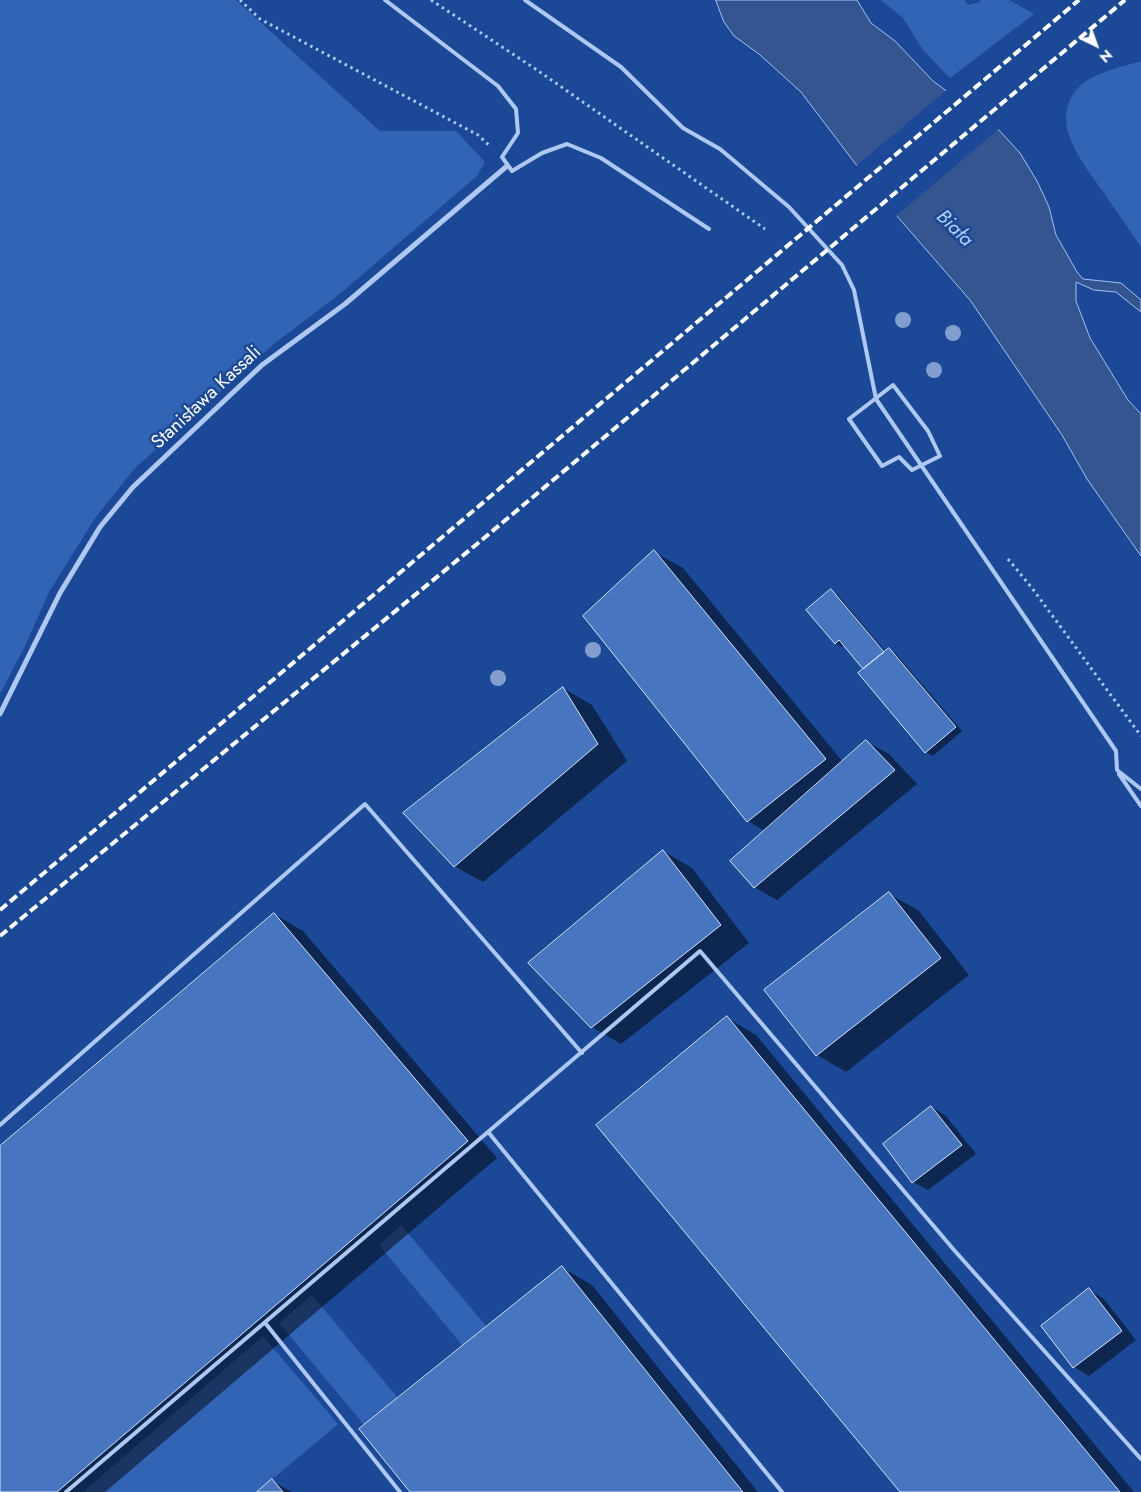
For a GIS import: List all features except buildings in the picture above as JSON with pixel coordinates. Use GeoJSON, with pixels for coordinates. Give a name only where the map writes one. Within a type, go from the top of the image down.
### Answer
{"type":"FeatureCollection","features":[{"type":"Feature","properties":{"kind":"street","name":"Stanisława Kassali"},"geometry":{"type":"LineString","coordinates":[[0,714],[60,593],[100,527],[132,487],[262,365],[345,304],[508,166]]}},
{"type":"Feature","properties":{"kind":"lane"},"geometry":{"type":"LineString","coordinates":[[385,0],[498,86],[516,109],[518,133],[502,157],[512,171],[542,153],[567,144],[601,158],[709,229]]}},
{"type":"Feature","properties":{"kind":"lane"},"geometry":{"type":"LineString","coordinates":[[525,0],[621,67],[683,128],[720,149],[782,201],[842,265],[854,290],[876,398],[1116,751],[1116,770],[1141,806]]}},
{"type":"Feature","properties":{"kind":"lane"},"geometry":{"type":"LineString","coordinates":[[893,385],[928,431],[940,456],[921,466],[912,470],[899,457],[882,466],[849,419],[893,385]]}},
{"type":"Feature","properties":{"kind":"lane"},"geometry":{"type":"LineString","coordinates":[[1116,770],[1141,789]]}},
{"type":"Feature","properties":{"kind":"lane"},"geometry":{"type":"LineString","coordinates":[[0,1125],[365,804],[582,1053]]}},
{"type":"Feature","properties":{"kind":"lane"},"geometry":{"type":"LineString","coordinates":[[66,1492],[266,1324],[700,951],[954,1250],[1141,1459]]}},
{"type":"Feature","properties":{"kind":"lane"},"geometry":{"type":"LineString","coordinates":[[489,1133],[782,1492]]}},
{"type":"Feature","properties":{"kind":"lane"},"geometry":{"type":"LineString","coordinates":[[266,1324],[400,1492]]}},
{"type":"Feature","properties":{"kind":"path"},"geometry":{"type":"LineString","coordinates":[[240,0],[260,19],[478,135],[502,157]]}},
{"type":"Feature","properties":{"kind":"path"},"geometry":{"type":"LineString","coordinates":[[432,0],[537,70],[765,229]]}},
{"type":"Feature","properties":{"kind":"path"},"geometry":{"type":"LineString","coordinates":[[1032,588],[1141,736]]}},
{"type":"Feature","properties":{"kind":"shaded area"},"geometry":{"type":"Polygon","coordinates":[[[0,0],[236,0],[380,131],[456,131],[485,162],[477,176],[342,292],[274,344],[135,468],[95,518],[49,592],[25,646],[0,694],[0,0]]]}},
{"type":"Feature","properties":{"kind":"shaded area"},"geometry":{"type":"Polygon","coordinates":[[[881,0],[964,0],[968,5],[980,2],[981,0],[1009,0],[1034,14],[950,78],[923,50],[903,18],[881,0]]]}},
{"type":"Feature","properties":{"kind":"shaded area"},"geometry":{"type":"Polygon","coordinates":[[[1141,61],[1141,247],[1077,153],[1070,139],[1067,112],[1071,98],[1081,85],[1093,77],[1110,70],[1141,61]]]}},
{"type":"Feature","properties":{"kind":"shaded area"},"geometry":{"type":"Polygon","coordinates":[[[401,1225],[487,1327],[463,1346],[379,1245],[401,1225]]]}},
{"type":"Feature","properties":{"kind":"shaded area"},"geometry":{"type":"Polygon","coordinates":[[[312,1295],[398,1398],[364,1425],[279,1323],[312,1295]]]}},
{"type":"Feature","properties":{"kind":"shaded area"},"geometry":{"type":"Polygon","coordinates":[[[263,1336],[338,1424],[257,1492],[83,1492],[263,1336]]]}},
{"type":"Feature","properties":{"kind":"water","name":"Biała"},"geometry":{"type":"Polygon","coordinates":[[[716,0],[857,0],[871,23],[895,41],[933,81],[997,128],[1020,153],[1037,181],[1049,207],[1056,235],[1083,279],[1121,283],[1141,300],[1141,312],[1116,292],[1094,290],[1076,282],[1076,301],[1090,338],[1128,400],[1141,414],[1141,556],[1087,479],[1062,435],[970,300],[883,200],[801,92],[759,54],[734,36],[724,22],[716,0]]]}},
{"type":"Feature","properties":{"kind":"pier"},"geometry":{"type":"Polygon","coordinates":[[[948,89],[1000,128],[895,217],[855,167],[948,89]]]}},
{"type":"Feature","properties":{"kind":"railway"},"geometry":{"type":"LineString","coordinates":[[0,910],[1079,0]]}},
{"type":"Feature","properties":{"kind":"railway"},"geometry":{"type":"LineString","coordinates":[[0,936],[477,544],[1125,0]]}}]}
